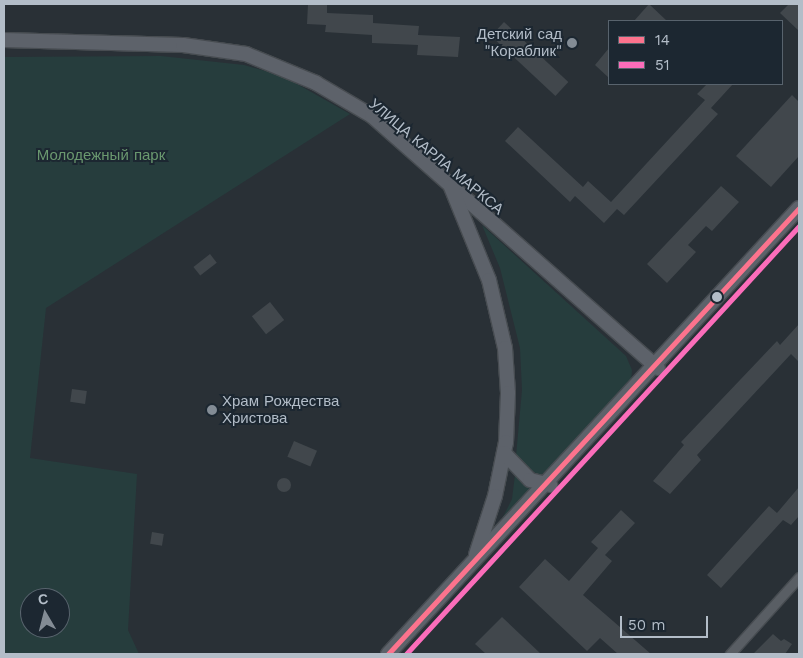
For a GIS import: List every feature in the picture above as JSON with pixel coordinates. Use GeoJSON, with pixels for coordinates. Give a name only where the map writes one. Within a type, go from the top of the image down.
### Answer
{"type":"FeatureCollection","features":[{"type":"Feature","properties":{"kind":"street"},"geometry":{"type":"LineString","coordinates":[[4,40],[183,45],[246,54],[316,82],[372,116],[451,188],[489,280],[505,348],[508,393],[504,453],[495,496],[474,565],[388,654]]}},
{"type":"Feature","properties":{"kind":"street","name":"УЛИЦА КАРЛА МАРКСА"},"geometry":{"type":"LineString","coordinates":[[4,45],[185,49],[244,57],[315,86],[371,119],[655,368]]}},
{"type":"Feature","properties":{"kind":"street"},"geometry":{"type":"LineString","coordinates":[[655,368],[799,208]]}},
{"type":"Feature","properties":{"kind":"street"},"geometry":{"type":"LineString","coordinates":[[396,654],[547,484],[799,215]]}},
{"type":"Feature","properties":{"kind":"street"},"geometry":{"type":"LineString","coordinates":[[504,453],[530,480],[547,484]]}},
{"type":"Feature","properties":{"kind":"street"},"geometry":{"type":"LineString","coordinates":[[730,654],[799,577]]}},
{"type":"Feature","properties":{"kind":"green space","name":"Молодежный парк"},"geometry":{"type":"Polygon","coordinates":[[[161,56],[244,65],[283,76],[350,114],[46,308],[30,458],[137,474],[128,630],[139,654],[4,654],[4,57],[161,56]]]}},
{"type":"Feature","properties":{"kind":"green space"},"geometry":{"type":"Polygon","coordinates":[[[482,225],[626,356],[632,370],[631,382],[552,470],[539,475],[527,468],[516,456],[522,390],[520,348],[500,268],[482,225]]]}},
{"type":"Feature","properties":{"kind":"green space"},"geometry":{"type":"Polygon","coordinates":[[[515,475],[524,484],[533,488],[500,523],[512,499],[515,475]]]}},
{"type":"Feature","properties":{"kind":"building"},"geometry":{"type":"Polygon","coordinates":[[[308,4],[327,4],[327,13],[373,15],[373,23],[419,26],[418,35],[460,37],[458,57],[417,55],[418,45],[372,43],[372,35],[325,32],[326,25],[307,24],[308,4]]]}},
{"type":"Feature","properties":{"kind":"building"},"geometry":{"type":"Polygon","coordinates":[[[649,4],[666,20],[635,20],[649,4]]]}},
{"type":"Feature","properties":{"kind":"building"},"geometry":{"type":"Polygon","coordinates":[[[789,4],[799,4],[799,31],[780,13],[789,4]]]}},
{"type":"Feature","properties":{"kind":"building"},"geometry":{"type":"Polygon","coordinates":[[[504,22],[568,82],[555,96],[491,36],[504,22]]]}},
{"type":"Feature","properties":{"kind":"building"},"geometry":{"type":"Polygon","coordinates":[[[608,49],[608,77],[595,65],[608,49]]]}},
{"type":"Feature","properties":{"kind":"building"},"geometry":{"type":"Polygon","coordinates":[[[706,85],[732,85],[711,108],[718,114],[624,215],[617,209],[604,223],[575,196],[570,202],[505,141],[518,127],[583,187],[588,181],[611,202],[705,100],[697,94],[706,85]]]}},
{"type":"Feature","properties":{"kind":"building"},"geometry":{"type":"Polygon","coordinates":[[[792,95],[799,102],[799,156],[771,187],[736,156],[792,95]]]}},
{"type":"Feature","properties":{"kind":"building"},"geometry":{"type":"Polygon","coordinates":[[[721,186],[739,202],[712,231],[706,226],[688,245],[696,252],[667,283],[647,264],[721,186]]]}},
{"type":"Feature","properties":{"kind":"building"},"geometry":{"type":"Polygon","coordinates":[[[210,254],[217,263],[200,276],[193,267],[210,254]]]}},
{"type":"Feature","properties":{"kind":"building"},"geometry":{"type":"Polygon","coordinates":[[[270,302],[284,320],[266,334],[252,316],[270,302]]]}},
{"type":"Feature","properties":{"kind":"building"},"geometry":{"type":"Polygon","coordinates":[[[799,324],[799,362],[791,354],[697,455],[701,460],[670,494],[653,481],[684,445],[681,442],[777,341],[780,345],[799,324]]]}},
{"type":"Feature","properties":{"kind":"building"},"geometry":{"type":"Polygon","coordinates":[[[72,389],[87,391],[85,404],[70,402],[72,389]]]}},
{"type":"Feature","properties":{"kind":"building"},"geometry":{"type":"Polygon","coordinates":[[[294,441],[317,451],[310,466],[287,457],[294,441]]]}},
{"type":"Feature","properties":{"kind":"building"},"geometry":{"type":"Polygon","coordinates":[[[281,478],[287,478],[291,485],[287,492],[281,492],[277,488],[277,482],[281,478]]]}},
{"type":"Feature","properties":{"kind":"building"},"geometry":{"type":"Polygon","coordinates":[[[799,487],[799,516],[791,525],[783,520],[721,588],[707,575],[769,506],[777,513],[799,487]]]}},
{"type":"Feature","properties":{"kind":"building"},"geometry":{"type":"Polygon","coordinates":[[[621,510],[635,523],[605,555],[612,561],[583,595],[651,654],[618,654],[600,638],[587,651],[519,587],[545,559],[569,581],[598,548],[591,542],[621,510]]]}},
{"type":"Feature","properties":{"kind":"building"},"geometry":{"type":"Polygon","coordinates":[[[152,532],[164,534],[162,546],[150,544],[152,532]]]}},
{"type":"Feature","properties":{"kind":"building"},"geometry":{"type":"Polygon","coordinates":[[[502,617],[541,654],[486,654],[475,644],[502,617]]]}},
{"type":"Feature","properties":{"kind":"building"},"geometry":{"type":"Polygon","coordinates":[[[773,634],[781,641],[784,639],[792,644],[785,654],[753,654],[773,634]]]}},
{"type":"Feature","properties":{"kind":"transit line","name":"14"},"geometry":{"type":"LineString","coordinates":[[388,654],[799,208]]}},
{"type":"Feature","properties":{"kind":"transit line","name":"51"},"geometry":{"type":"LineString","coordinates":[[406,654],[799,226]]}},
{"type":"Feature","properties":{"kind":"place","name":"Детский сад \"Кораблик\""},"geometry":{"type":"Point","coordinates":[572,43]}},
{"type":"Feature","properties":{"kind":"place","name":"Храм Рождества Христова"},"geometry":{"type":"Point","coordinates":[212,410]}}]}
